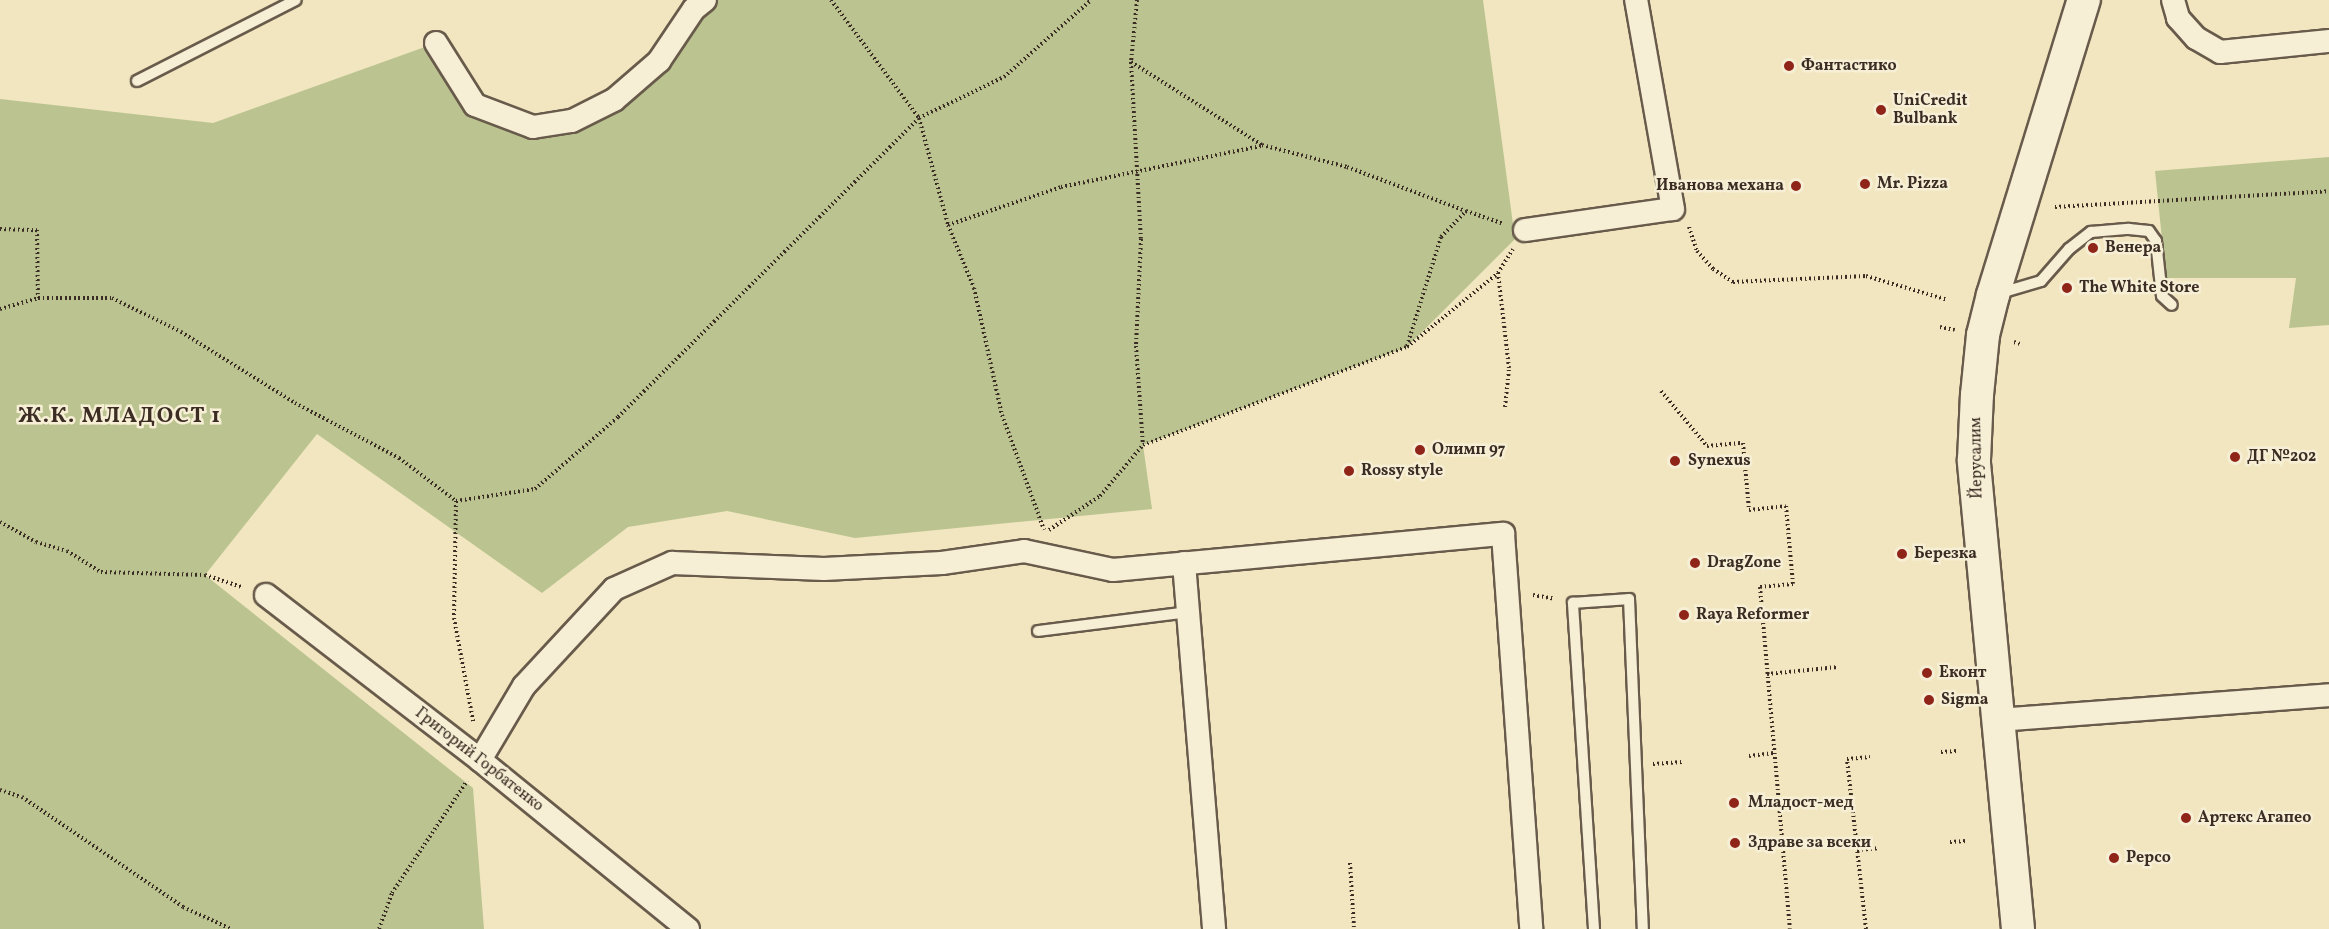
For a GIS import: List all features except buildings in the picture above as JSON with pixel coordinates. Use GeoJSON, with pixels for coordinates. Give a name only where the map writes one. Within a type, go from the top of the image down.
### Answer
{"type":"FeatureCollection","features":[{"type":"Feature","properties":{"kind":"street"},"geometry":{"type":"LineString","coordinates":[[435,43],[475,105],[533,127],[543,126],[572,121],[614,100],[658,60],[694,9],[705,0]]}},
{"type":"Feature","properties":{"kind":"street"},"geometry":{"type":"LineString","coordinates":[[1525,230],[1673,209],[1636,0]]}},
{"type":"Feature","properties":{"kind":"street","name":"Йерусалим"},"geometry":{"type":"LineString","coordinates":[[2018,929],[1974,460],[1983,335],[1993,295],[2084,0]]}},
{"type":"Feature","properties":{"kind":"street"},"geometry":{"type":"LineString","coordinates":[[2173,0],[2178,18],[2196,38],[2220,52],[2329,40]]}},
{"type":"Feature","properties":{"kind":"street"},"geometry":{"type":"LineString","coordinates":[[480,760],[525,686],[614,589],[672,562],[824,569],[942,563],[1024,551],[1113,570],[1503,534],[1531,929]]}},
{"type":"Feature","properties":{"kind":"street"},"geometry":{"type":"LineString","coordinates":[[1184,563],[1214,929]]}},
{"type":"Feature","properties":{"kind":"street","name":"Григорий Горбатенко"},"geometry":{"type":"LineString","coordinates":[[266,595],[480,760],[688,929]]}},
{"type":"Feature","properties":{"kind":"street"},"geometry":{"type":"LineString","coordinates":[[1999,720],[2329,694]]}},
{"type":"Feature","properties":{"kind":"lane"},"geometry":{"type":"LineString","coordinates":[[137,81],[296,0]]}},
{"type":"Feature","properties":{"kind":"lane"},"geometry":{"type":"LineString","coordinates":[[1993,295],[2041,281],[2069,249],[2091,232],[2129,229],[2149,231],[2156,242],[2162,296],[2172,305]]}},
{"type":"Feature","properties":{"kind":"lane"},"geometry":{"type":"LineString","coordinates":[[1593,929],[1573,603],[1629,599],[1643,929]]}},
{"type":"Feature","properties":{"kind":"lane"},"geometry":{"type":"LineString","coordinates":[[1038,631],[1188,612]]}},
{"type":"Feature","properties":{"kind":"path"},"geometry":{"type":"LineString","coordinates":[[831,0],[919,118],[948,225],[974,288],[1002,415],[1045,533],[1056,537]]}},
{"type":"Feature","properties":{"kind":"path"},"geometry":{"type":"LineString","coordinates":[[0,309],[38,298],[112,298],[182,333],[295,403],[399,458],[456,501],[535,489],[618,417],[919,118],[1004,77],[1091,0]]}},
{"type":"Feature","properties":{"kind":"path"},"geometry":{"type":"LineString","coordinates":[[1137,0],[1131,62],[1140,239],[1136,346],[1143,445]]}},
{"type":"Feature","properties":{"kind":"path"},"geometry":{"type":"LineString","coordinates":[[1045,533],[1100,496],[1143,445],[1407,347],[1498,273],[1525,230],[1347,167],[1262,146],[1131,62]]}},
{"type":"Feature","properties":{"kind":"path"},"geometry":{"type":"LineString","coordinates":[[948,225],[1061,188],[1137,169],[1262,146]]}},
{"type":"Feature","properties":{"kind":"path"},"geometry":{"type":"LineString","coordinates":[[2055,207],[2329,191]]}},
{"type":"Feature","properties":{"kind":"path"},"geometry":{"type":"LineString","coordinates":[[1407,347],[1441,237],[1466,211]]}},
{"type":"Feature","properties":{"kind":"path"},"geometry":{"type":"LineString","coordinates":[[0,229],[37,230],[38,298]]}},
{"type":"Feature","properties":{"kind":"path"},"geometry":{"type":"LineString","coordinates":[[1692,231],[1697,251],[1713,269],[1733,282],[1866,276],[1948,300]]}},
{"type":"Feature","properties":{"kind":"path"},"geometry":{"type":"LineString","coordinates":[[1498,273],[1509,368],[1505,407]]}},
{"type":"Feature","properties":{"kind":"path"},"geometry":{"type":"LineString","coordinates":[[1940,327],[1956,330]]}},
{"type":"Feature","properties":{"kind":"path"},"geometry":{"type":"LineString","coordinates":[[2014,342],[2020,344]]}},
{"type":"Feature","properties":{"kind":"path"},"geometry":{"type":"LineString","coordinates":[[1661,391],[1707,446],[1743,443],[1749,510],[1786,506],[1793,584],[1760,587],[1790,929]]}},
{"type":"Feature","properties":{"kind":"path"},"geometry":{"type":"LineString","coordinates":[[379,929],[392,893],[480,760],[454,618],[456,501]]}},
{"type":"Feature","properties":{"kind":"path"},"geometry":{"type":"LineString","coordinates":[[0,522],[36,542],[67,550],[101,572],[205,574],[266,595]]}},
{"type":"Feature","properties":{"kind":"path"},"geometry":{"type":"LineString","coordinates":[[1508,610],[1528,608],[1528,594],[1573,603]]}},
{"type":"Feature","properties":{"kind":"path"},"geometry":{"type":"LineString","coordinates":[[1767,674],[1838,667]]}},
{"type":"Feature","properties":{"kind":"path"},"geometry":{"type":"LineString","coordinates":[[1941,752],[1957,751]]}},
{"type":"Feature","properties":{"kind":"path"},"geometry":{"type":"LineString","coordinates":[[1749,756],[1774,753]]}},
{"type":"Feature","properties":{"kind":"path"},"geometry":{"type":"LineString","coordinates":[[1866,929],[1847,759],[1870,757]]}},
{"type":"Feature","properties":{"kind":"path"},"geometry":{"type":"LineString","coordinates":[[1636,765],[1682,762]]}},
{"type":"Feature","properties":{"kind":"path"},"geometry":{"type":"LineString","coordinates":[[0,790],[22,797],[183,907],[231,929]]}},
{"type":"Feature","properties":{"kind":"path"},"geometry":{"type":"LineString","coordinates":[[1950,842],[1966,841]]}},
{"type":"Feature","properties":{"kind":"path"},"geometry":{"type":"LineString","coordinates":[[1857,850],[1878,848]]}},
{"type":"Feature","properties":{"kind":"path"},"geometry":{"type":"LineString","coordinates":[[1350,862],[1354,929]]}},
{"type":"Feature","properties":{"kind":"green space"},"geometry":{"type":"Polygon","coordinates":[[[705,0],[1483,0],[1515,239],[1407,347],[1143,445],[1152,509],[855,538],[727,511],[628,527],[542,593],[317,434],[205,575],[473,788],[484,929],[0,929],[0,99],[213,123],[436,43],[475,105],[533,127],[614,100],[705,0]]]}},
{"type":"Feature","properties":{"kind":"green space"},"geometry":{"type":"Polygon","coordinates":[[[2329,157],[2329,325],[2289,328],[2296,278],[2166,278],[2155,171],[2329,157]]]}},
{"type":"Feature","properties":{"kind":"place","name":"Фантастико"},"geometry":{"type":"Point","coordinates":[1789,66]}},
{"type":"Feature","properties":{"kind":"place","name":"UniCredit Bulbank"},"geometry":{"type":"Point","coordinates":[1881,110]}},
{"type":"Feature","properties":{"kind":"place","name":"Mr. Pizza"},"geometry":{"type":"Point","coordinates":[1865,184]}},
{"type":"Feature","properties":{"kind":"place","name":"Иванова механа"},"geometry":{"type":"Point","coordinates":[1796,186]}},
{"type":"Feature","properties":{"kind":"place","name":"Венера"},"geometry":{"type":"Point","coordinates":[2093,248]}},
{"type":"Feature","properties":{"kind":"place","name":"The White Store"},"geometry":{"type":"Point","coordinates":[2067,288]}},
{"type":"Feature","properties":{"kind":"place","name":"Олимп 97"},"geometry":{"type":"Point","coordinates":[1420,450]}},
{"type":"Feature","properties":{"kind":"place","name":"ДГ №202"},"geometry":{"type":"Point","coordinates":[2235,457]}},
{"type":"Feature","properties":{"kind":"place","name":"Synexus"},"geometry":{"type":"Point","coordinates":[1675,461]}},
{"type":"Feature","properties":{"kind":"place","name":"Rossy style"},"geometry":{"type":"Point","coordinates":[1349,471]}},
{"type":"Feature","properties":{"kind":"place","name":"Березка"},"geometry":{"type":"Point","coordinates":[1902,554]}},
{"type":"Feature","properties":{"kind":"place","name":"DragZone"},"geometry":{"type":"Point","coordinates":[1695,563]}},
{"type":"Feature","properties":{"kind":"place","name":"Raya Reformer"},"geometry":{"type":"Point","coordinates":[1684,615]}},
{"type":"Feature","properties":{"kind":"place","name":"Еконт"},"geometry":{"type":"Point","coordinates":[1927,673]}},
{"type":"Feature","properties":{"kind":"place","name":"Sigma"},"geometry":{"type":"Point","coordinates":[1929,700]}},
{"type":"Feature","properties":{"kind":"place","name":"Младост-мед"},"geometry":{"type":"Point","coordinates":[1734,803]}},
{"type":"Feature","properties":{"kind":"place","name":"Артекс Агапео"},"geometry":{"type":"Point","coordinates":[2186,818]}},
{"type":"Feature","properties":{"kind":"place","name":"Здраве за всеки"},"geometry":{"type":"Point","coordinates":[1735,843]}},
{"type":"Feature","properties":{"kind":"place","name":"Pepco"},"geometry":{"type":"Point","coordinates":[2114,858]}},
{"type":"Feature","properties":{"kind":"district","name":"Ж.К. МЛАДОСТ 1"},"geometry":{"type":"Point","coordinates":[120,417]}}]}
